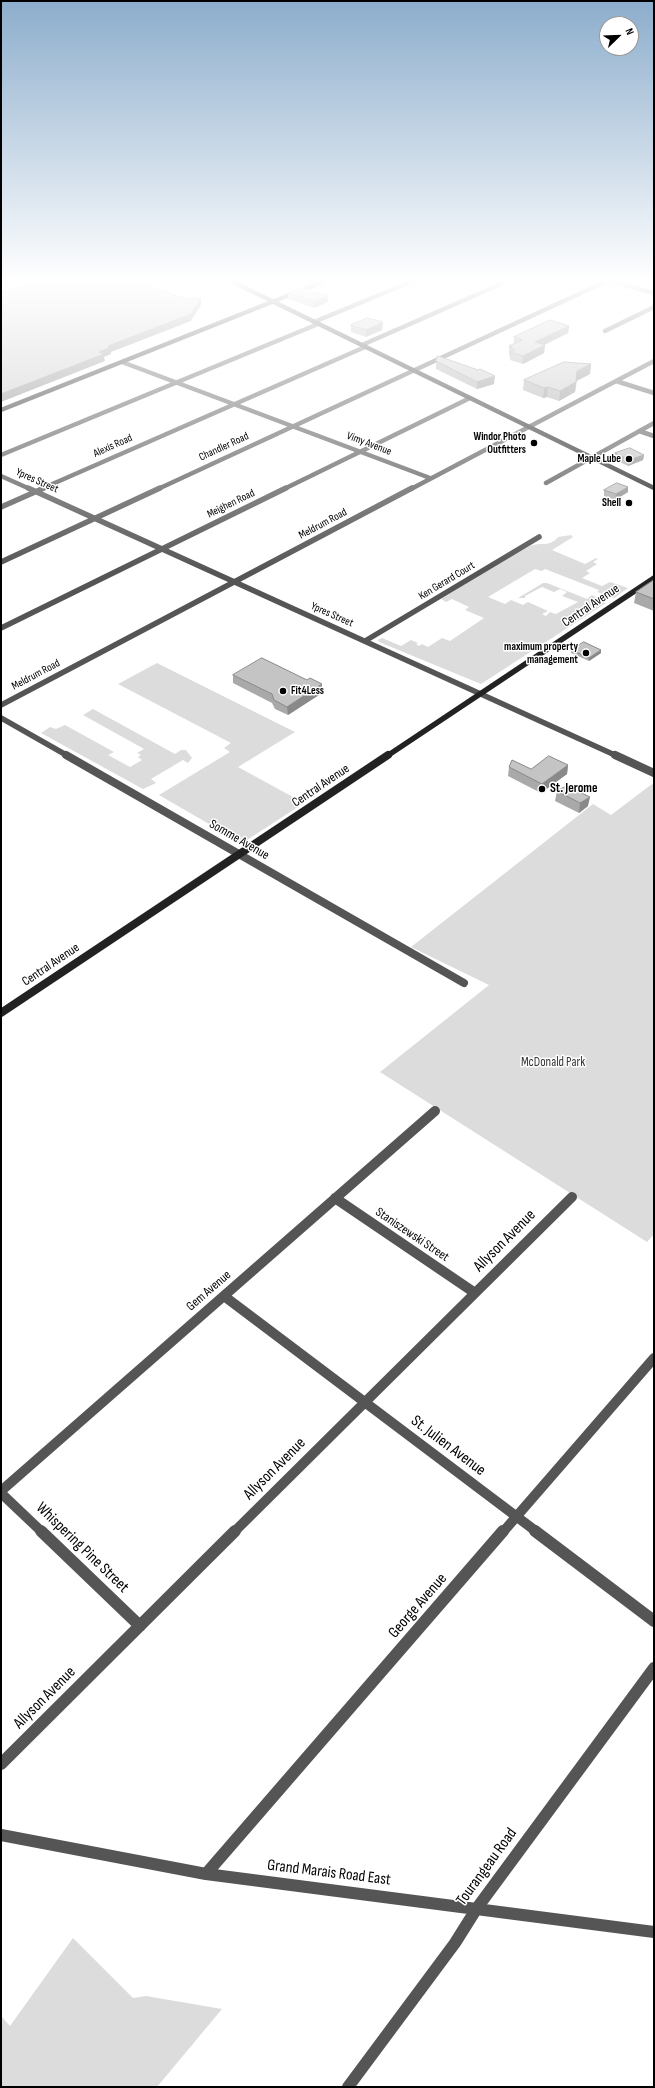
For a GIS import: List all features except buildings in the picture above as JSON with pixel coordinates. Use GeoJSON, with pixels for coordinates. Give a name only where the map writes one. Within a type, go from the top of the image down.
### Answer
{"type":"FeatureCollection","features":[{"type":"Feature","properties":{"kind":"street"},"geometry":{"type":"LineString","coordinates":[[1,410],[83,377]]}},
{"type":"Feature","properties":{"kind":"street","name":"Vimy Avenue"},"geometry":{"type":"LineString","coordinates":[[164,377],[430,478]]}},
{"type":"Feature","properties":{"kind":"street"},"geometry":{"type":"LineString","coordinates":[[1,455],[188,377]]}},
{"type":"Feature","properties":{"kind":"street","name":"Alexis Road"},"geometry":{"type":"LineString","coordinates":[[1,506],[294,377]]}},
{"type":"Feature","properties":{"kind":"street","name":"Chandler Road"},"geometry":{"type":"LineString","coordinates":[[1,562],[399,377]]}},
{"type":"Feature","properties":{"kind":"street"},"geometry":{"type":"LineString","coordinates":[[427,377],[654,488]]}},
{"type":"Feature","properties":{"kind":"street","name":"Meldrum Road"},"geometry":{"type":"LineString","coordinates":[[1,705],[623,377]]}},
{"type":"Feature","properties":{"kind":"street"},"geometry":{"type":"LineString","coordinates":[[616,381],[654,393]]}},
{"type":"Feature","properties":{"kind":"street","name":"Meighen Road"},"geometry":{"type":"LineString","coordinates":[[1,628],[470,398]]}},
{"type":"Feature","properties":{"kind":"street"},"geometry":{"type":"LineString","coordinates":[[546,483],[654,423]]}},
{"type":"Feature","properties":{"kind":"street"},"geometry":{"type":"LineString","coordinates":[[639,431],[654,436]]}},
{"type":"Feature","properties":{"kind":"street","name":"Ypres Street"},"geometry":{"type":"LineString","coordinates":[[1,476],[654,773]]}},
{"type":"Feature","properties":{"kind":"street","name":"Ken Gerard Court"},"geometry":{"type":"LineString","coordinates":[[365,641],[539,537]]}},
{"type":"Feature","properties":{"kind":"street","name":"Central Avenue"},"geometry":{"type":"LineString","coordinates":[[1,1013],[654,578]]}},
{"type":"Feature","properties":{"kind":"street","name":"Somme Avenue"},"geometry":{"type":"LineString","coordinates":[[1,718],[464,983]]}},
{"type":"Feature","properties":{"kind":"street","name":"Gem Avenue"},"geometry":{"type":"LineString","coordinates":[[1,1492],[434,1111]]}},
{"type":"Feature","properties":{"kind":"street","name":"Allyson Avenue"},"geometry":{"type":"LineString","coordinates":[[1,1764],[572,1197]]}},
{"type":"Feature","properties":{"kind":"street","name":"Staniszewski Street"},"geometry":{"type":"LineString","coordinates":[[335,1198],[475,1292]]}},
{"type":"Feature","properties":{"kind":"street","name":"St. Julien Avenue"},"geometry":{"type":"LineString","coordinates":[[224,1296],[654,1621]]}},
{"type":"Feature","properties":{"kind":"street","name":"George Avenue"},"geometry":{"type":"LineString","coordinates":[[206,1874],[654,1358]]}},
{"type":"Feature","properties":{"kind":"street","name":"Whispering Pine Street"},"geometry":{"type":"LineString","coordinates":[[1,1492],[140,1626]]}},
{"type":"Feature","properties":{"kind":"street","name":"Tourangeau Road"},"geometry":{"type":"LineString","coordinates":[[348,2087],[455,1942],[477,1908],[654,1668]]}},
{"type":"Feature","properties":{"kind":"street","name":"Grand Marais Road East"},"geometry":{"type":"LineString","coordinates":[[1,1835],[206,1874],[654,1932]]}},
{"type":"Feature","properties":{"kind":"green space"},"geometry":{"type":"Polygon","coordinates":[[[571,535],[573,537],[552,550],[585,564],[596,558],[598,559],[593,562],[597,564],[586,571],[590,573],[582,578],[602,586],[610,582],[628,588],[614,598],[597,592],[599,590],[545,569],[542,571],[535,569],[488,597],[505,604],[511,600],[523,605],[528,602],[548,611],[542,614],[546,616],[550,612],[556,614],[578,602],[562,596],[567,592],[560,589],[554,592],[542,587],[525,596],[525,598],[518,598],[543,583],[547,583],[587,599],[592,595],[606,603],[481,684],[379,642],[378,640],[382,638],[401,646],[411,640],[418,643],[416,644],[419,646],[422,644],[428,647],[442,638],[450,641],[484,618],[465,610],[469,607],[452,599],[446,602],[441,599],[532,545],[548,543],[558,537],[571,535]]]}},
{"type":"Feature","properties":{"kind":"green space"},"geometry":{"type":"Polygon","coordinates":[[[157,663],[295,732],[238,767],[304,803],[247,840],[240,842],[159,795],[230,752],[224,748],[231,743],[118,684],[157,663]]]}},
{"type":"Feature","properties":{"kind":"green space"},"geometry":{"type":"Polygon","coordinates":[[[93,709],[175,754],[181,750],[186,750],[192,758],[188,763],[183,760],[151,779],[156,783],[143,789],[41,733],[50,727],[56,729],[65,725],[114,752],[108,755],[130,767],[142,760],[138,757],[141,755],[137,753],[144,749],[83,715],[93,709]]]}},
{"type":"Feature","properties":{"kind":"green space","name":"McDonald Park"},"geometry":{"type":"Polygon","coordinates":[[[652,784],[654,785],[654,1234],[647,1242],[380,1072],[489,985],[411,947],[593,804],[611,815],[652,784]]]}},
{"type":"Feature","properties":{"kind":"green space"},"geometry":{"type":"Polygon","coordinates":[[[73,1938],[133,1998],[146,1996],[222,2009],[157,2087],[1,2087],[1,2016],[10,2026],[73,1938]]]}},
{"type":"Feature","properties":{"kind":"place","name":"Windor Photo Outfitters"},"geometry":{"type":"Point","coordinates":[534,443]}},
{"type":"Feature","properties":{"kind":"place","name":"Maple Lube"},"geometry":{"type":"Point","coordinates":[629,459]}},
{"type":"Feature","properties":{"kind":"place","name":"Shell"},"geometry":{"type":"Point","coordinates":[629,503]}},
{"type":"Feature","properties":{"kind":"place","name":"maximum property management"},"geometry":{"type":"Point","coordinates":[586,653]}},
{"type":"Feature","properties":{"kind":"place","name":"Fit4Less"},"geometry":{"type":"Point","coordinates":[283,691]}},
{"type":"Feature","properties":{"kind":"place","name":"St. Jerome"},"geometry":{"type":"Point","coordinates":[542,789]}}]}
